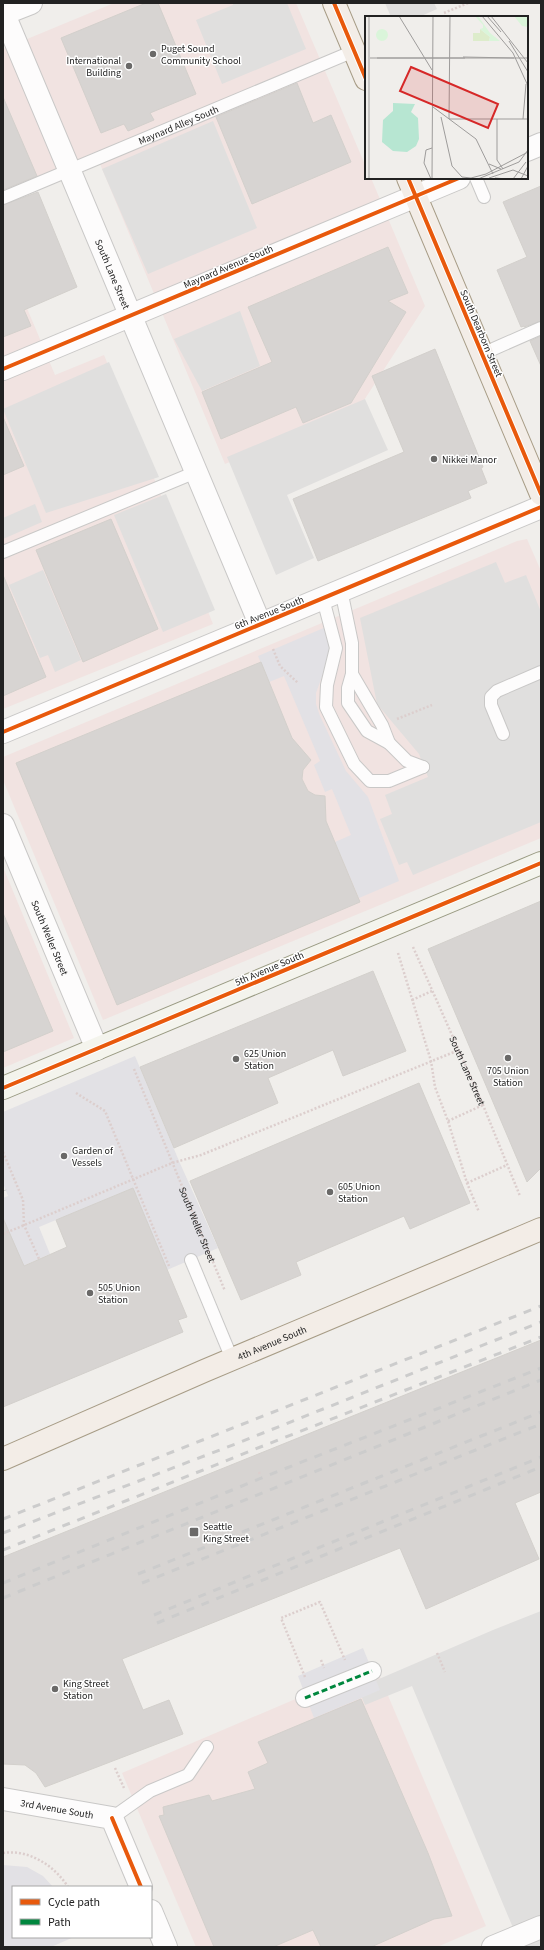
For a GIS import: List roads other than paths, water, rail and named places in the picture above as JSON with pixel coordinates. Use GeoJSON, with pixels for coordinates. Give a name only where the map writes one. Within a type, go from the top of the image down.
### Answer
{"type":"FeatureCollection","features":[{"type":"Feature","properties":{"kind":"main road"},"geometry":{"type":"LineString","coordinates":[[334,3],[365,77]]}},
{"type":"Feature","properties":{"kind":"main road","name":"South Dearborn Street"},"geometry":{"type":"LineString","coordinates":[[412,187],[541,494]]}},
{"type":"Feature","properties":{"kind":"main road","name":"5th Avenue South"},"geometry":{"type":"LineString","coordinates":[[3,1088],[541,863]]}},
{"type":"Feature","properties":{"kind":"main road","name":"4th Avenue South"},"geometry":{"type":"LineString","coordinates":[[3,1459],[232,1359],[541,1229]]}},
{"type":"Feature","properties":{"kind":"street"},"geometry":{"type":"LineString","coordinates":[[3,14],[31,3]]}},
{"type":"Feature","properties":{"kind":"street","name":"South Lane Street"},"geometry":{"type":"LineString","coordinates":[[3,14],[260,624]]}},
{"type":"Feature","properties":{"kind":"street"},"geometry":{"type":"LineString","coordinates":[[528,150],[541,144]]}},
{"type":"Feature","properties":{"kind":"street","name":"Maynard Avenue South"},"geometry":{"type":"LineString","coordinates":[[3,369],[130,316],[412,187],[454,179]]}},
{"type":"Feature","properties":{"kind":"street","name":"6th Avenue South"},"geometry":{"type":"LineString","coordinates":[[3,732],[541,506]]}},
{"type":"Feature","properties":{"kind":"street","name":"South Weller Street"},"geometry":{"type":"LineString","coordinates":[[3,826],[97,1049]]}},
{"type":"Feature","properties":{"kind":"street"},"geometry":{"type":"LineString","coordinates":[[305,1698],[372,1671]]}},
{"type":"Feature","properties":{"kind":"street","name":"3rd Avenue South"},"geometry":{"type":"LineString","coordinates":[[3,1799],[112,1818]]}},
{"type":"Feature","properties":{"kind":"street"},"geometry":{"type":"LineString","coordinates":[[112,1818],[141,1886]]}},
{"type":"Feature","properties":{"kind":"street"},"geometry":{"type":"LineString","coordinates":[[152,1913],[166,1947]]}},
{"type":"Feature","properties":{"kind":"street"},"geometry":{"type":"LineString","coordinates":[[493,1947],[541,1927]]}},
{"type":"Feature","properties":{"kind":"lane","name":"Maynard Alley South"},"geometry":{"type":"LineString","coordinates":[[3,198],[354,51]]}},
{"type":"Feature","properties":{"kind":"lane"},"geometry":{"type":"LineString","coordinates":[[476,179],[484,197]]}},
{"type":"Feature","properties":{"kind":"lane"},"geometry":{"type":"LineString","coordinates":[[482,354],[541,328]]}},
{"type":"Feature","properties":{"kind":"lane"},"geometry":{"type":"LineString","coordinates":[[3,552],[196,472]]}},
{"type":"Feature","properties":{"kind":"lane"},"geometry":{"type":"LineString","coordinates":[[332,594],[352,643],[352,674],[348,688],[348,703],[367,731],[389,743],[407,761],[423,767],[389,780],[370,781],[354,764],[326,707],[327,685],[336,648],[332,594]]}},
{"type":"Feature","properties":{"kind":"lane"},"geometry":{"type":"LineString","coordinates":[[503,734],[492,705],[491,697],[497,691],[541,672]]}},
{"type":"Feature","properties":{"kind":"lane"},"geometry":{"type":"LineString","coordinates":[[352,674],[382,725],[389,743]]}},
{"type":"Feature","properties":{"kind":"lane","name":"South Weller Street"},"geometry":{"type":"LineString","coordinates":[[190,1260],[232,1359]]}},
{"type":"Feature","properties":{"kind":"lane"},"geometry":{"type":"LineString","coordinates":[[112,1818],[150,1791],[188,1775],[207,1748]]}},
{"type":"Feature","properties":{"kind":"railway"},"geometry":{"type":"LineString","coordinates":[[3,1519],[541,1306]]}},
{"type":"Feature","properties":{"kind":"railway"},"geometry":{"type":"LineString","coordinates":[[3,1533],[238,1443],[541,1322]]}},
{"type":"Feature","properties":{"kind":"railway"},"geometry":{"type":"LineString","coordinates":[[3,1550],[541,1337]]}},
{"type":"Feature","properties":{"kind":"railway"},"geometry":{"type":"LineString","coordinates":[[3,1583],[279,1471],[541,1368]]}},
{"type":"Feature","properties":{"kind":"railway"},"geometry":{"type":"LineString","coordinates":[[3,1598],[541,1380]]}},
{"type":"Feature","properties":{"kind":"railway"},"geometry":{"type":"LineString","coordinates":[[138,1574],[541,1412]]}},
{"type":"Feature","properties":{"kind":"railway"},"geometry":{"type":"LineString","coordinates":[[142,1583],[541,1424]]}},
{"type":"Feature","properties":{"kind":"railway"},"geometry":{"type":"LineString","coordinates":[[154,1615],[541,1457]]}},
{"type":"Feature","properties":{"kind":"railway"},"geometry":{"type":"LineString","coordinates":[[157,1623],[541,1467]]}},
{"type":"Feature","properties":{"kind":"place","name":"Puget Sound Community School"},"geometry":{"type":"Point","coordinates":[153,54]}},
{"type":"Feature","properties":{"kind":"place","name":"International Building"},"geometry":{"type":"Point","coordinates":[129,66]}},
{"type":"Feature","properties":{"kind":"place","name":"Nikkei Manor"},"geometry":{"type":"Point","coordinates":[434,459]}},
{"type":"Feature","properties":{"kind":"place","name":"705 Union Station"},"geometry":{"type":"Point","coordinates":[508,1058]}},
{"type":"Feature","properties":{"kind":"place","name":"625 Union Station"},"geometry":{"type":"Point","coordinates":[236,1059]}},
{"type":"Feature","properties":{"kind":"place","name":"Garden of Vessels"},"geometry":{"type":"Point","coordinates":[64,1156]}},
{"type":"Feature","properties":{"kind":"place","name":"605 Union Station"},"geometry":{"type":"Point","coordinates":[330,1192]}},
{"type":"Feature","properties":{"kind":"place","name":"505 Union Station"},"geometry":{"type":"Point","coordinates":[90,1293]}},
{"type":"Feature","properties":{"kind":"place","name":"Seattle King Street"},"geometry":{"type":"Point","coordinates":[194,1532]}},
{"type":"Feature","properties":{"kind":"place","name":"King Street Station"},"geometry":{"type":"Point","coordinates":[55,1689]}}]}
